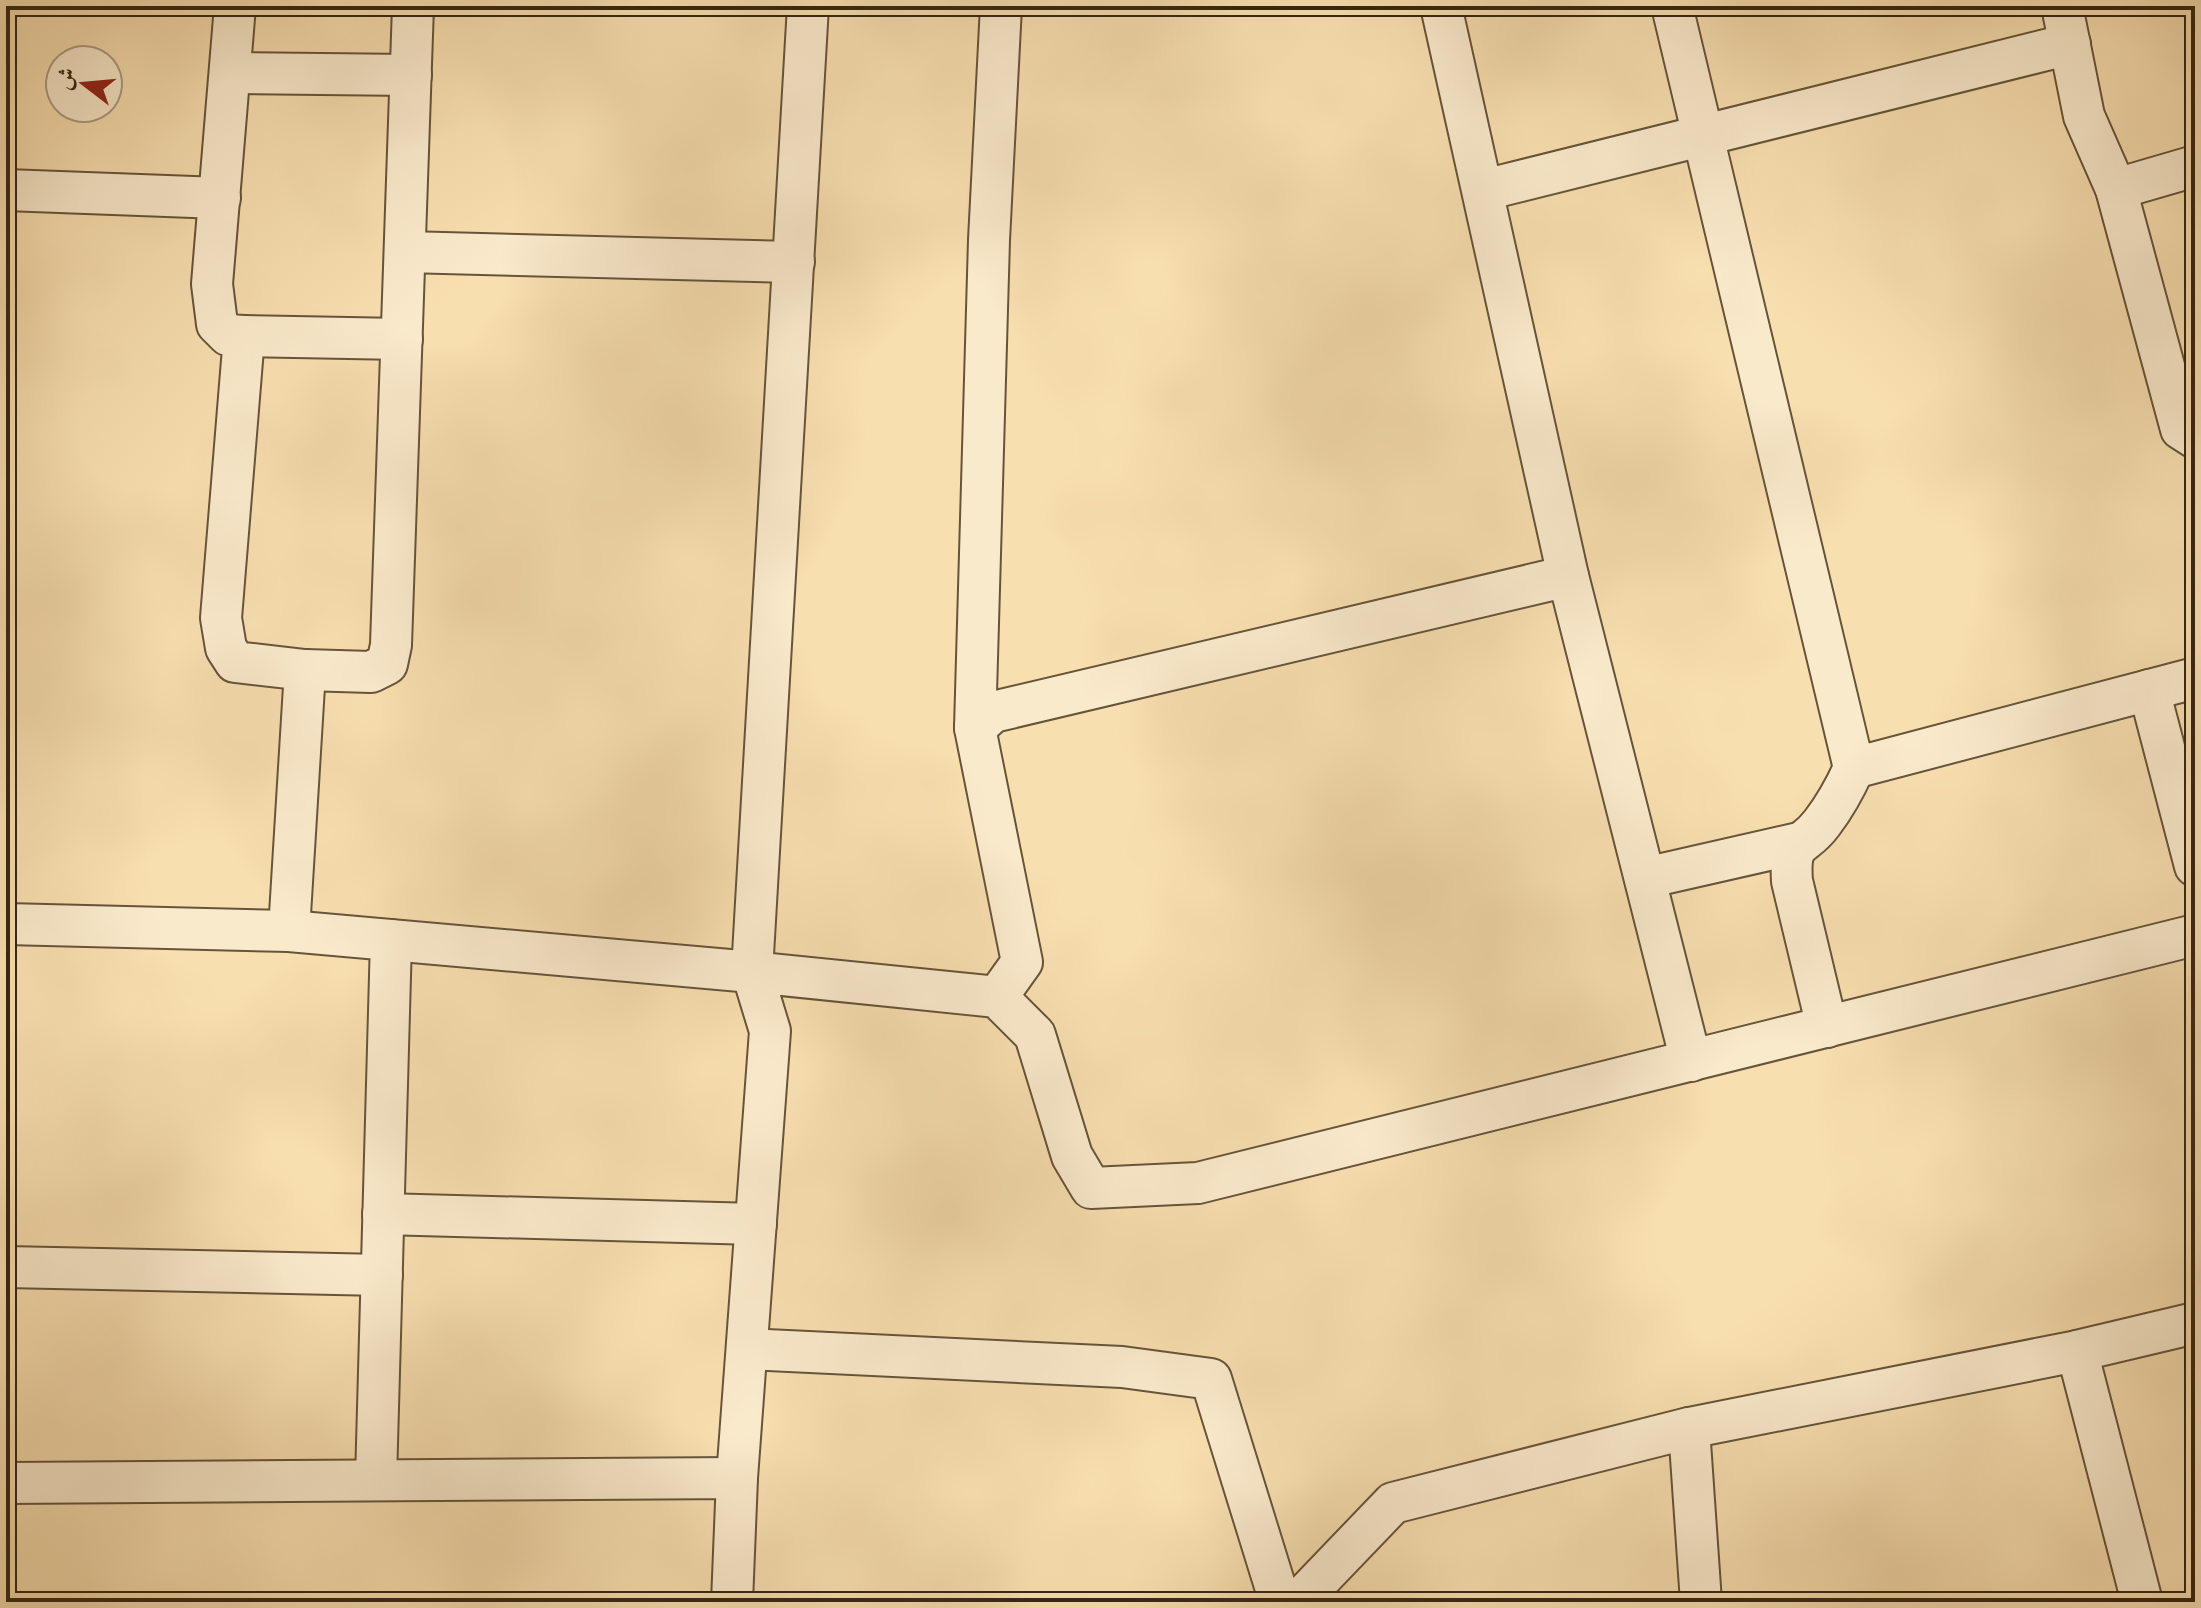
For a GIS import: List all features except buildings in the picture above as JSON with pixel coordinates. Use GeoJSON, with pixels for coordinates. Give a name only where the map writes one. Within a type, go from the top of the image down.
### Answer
{"type":"FeatureCollection","features":[{"type":"Feature","properties":{"kind":"street"},"geometry":{"type":"LineString","coordinates":[[235,6],[212,284],[217,324],[228,335],[402,339]]}},
{"type":"Feature","properties":{"kind":"street"},"geometry":{"type":"LineString","coordinates":[[244,336],[221,618],[226,648],[235,662],[305,670],[371,672],[387,664],[391,645],[413,6]]}},
{"type":"Feature","properties":{"kind":"street"},"geometry":{"type":"LineString","coordinates":[[732,1602],[737,1478],[770,1031],[752,972],[808,6]]}},
{"type":"Feature","properties":{"kind":"street"},"geometry":{"type":"LineString","coordinates":[[997,997],[1022,962],[975,728],[989,240],[1001,6]]}},
{"type":"Feature","properties":{"kind":"street"},"geometry":{"type":"LineString","coordinates":[[1441,6],[1568,576],[1691,1061]]}},
{"type":"Feature","properties":{"kind":"street"},"geometry":{"type":"LineString","coordinates":[[1645,878],[1799,843],[1819,828],[1839,800],[1854,768],[1672,6]]}},
{"type":"Feature","properties":{"kind":"street"},"geometry":{"type":"LineString","coordinates":[[2062,6],[2084,116],[2116,189],[2181,429],[2195,438]]}},
{"type":"Feature","properties":{"kind":"street"},"geometry":{"type":"LineString","coordinates":[[1484,190],[2070,44]]}},
{"type":"Feature","properties":{"kind":"street"},"geometry":{"type":"LineString","coordinates":[[231,73],[411,75]]}},
{"type":"Feature","properties":{"kind":"street"},"geometry":{"type":"LineString","coordinates":[[2116,189],[2195,166]]}},
{"type":"Feature","properties":{"kind":"street"},"geometry":{"type":"LineString","coordinates":[[6,190],[220,198]]}},
{"type":"Feature","properties":{"kind":"street"},"geometry":{"type":"LineString","coordinates":[[405,252],[794,262]]}},
{"type":"Feature","properties":{"kind":"street"},"geometry":{"type":"LineString","coordinates":[[975,728],[993,712],[1568,576]]}},
{"type":"Feature","properties":{"kind":"street"},"geometry":{"type":"LineString","coordinates":[[289,931],[305,670]]}},
{"type":"Feature","properties":{"kind":"street"},"geometry":{"type":"LineString","coordinates":[[1854,768],[2195,678]]}},
{"type":"Feature","properties":{"kind":"street"},"geometry":{"type":"LineString","coordinates":[[2149,690],[2195,866]]}},
{"type":"Feature","properties":{"kind":"street"},"geometry":{"type":"LineString","coordinates":[[1799,843],[1791,861],[1792,881],[1827,1027]]}},
{"type":"Feature","properties":{"kind":"street"},"geometry":{"type":"LineString","coordinates":[[6,924],[289,931],[997,997],[1035,1035],[1072,1156],[1091,1188],[1198,1183],[2195,935]]}},
{"type":"Feature","properties":{"kind":"street"},"geometry":{"type":"LineString","coordinates":[[376,1480],[391,940]]}},
{"type":"Feature","properties":{"kind":"street"},"geometry":{"type":"LineString","coordinates":[[383,1214],[756,1224]]}},
{"type":"Feature","properties":{"kind":"street"},"geometry":{"type":"LineString","coordinates":[[6,1267],[382,1275]]}},
{"type":"Feature","properties":{"kind":"street"},"geometry":{"type":"LineString","coordinates":[[1298,1602],[1393,1503],[1689,1428],[2077,1351],[2195,1323]]}},
{"type":"Feature","properties":{"kind":"street"},"geometry":{"type":"LineString","coordinates":[[747,1349],[1122,1367],[1211,1379],[1280,1602]]}},
{"type":"Feature","properties":{"kind":"street"},"geometry":{"type":"LineString","coordinates":[[2077,1351],[2142,1602]]}},
{"type":"Feature","properties":{"kind":"street"},"geometry":{"type":"LineString","coordinates":[[1689,1428],[1701,1602]]}},
{"type":"Feature","properties":{"kind":"street"},"geometry":{"type":"LineString","coordinates":[[6,1483],[737,1478]]}}]}
